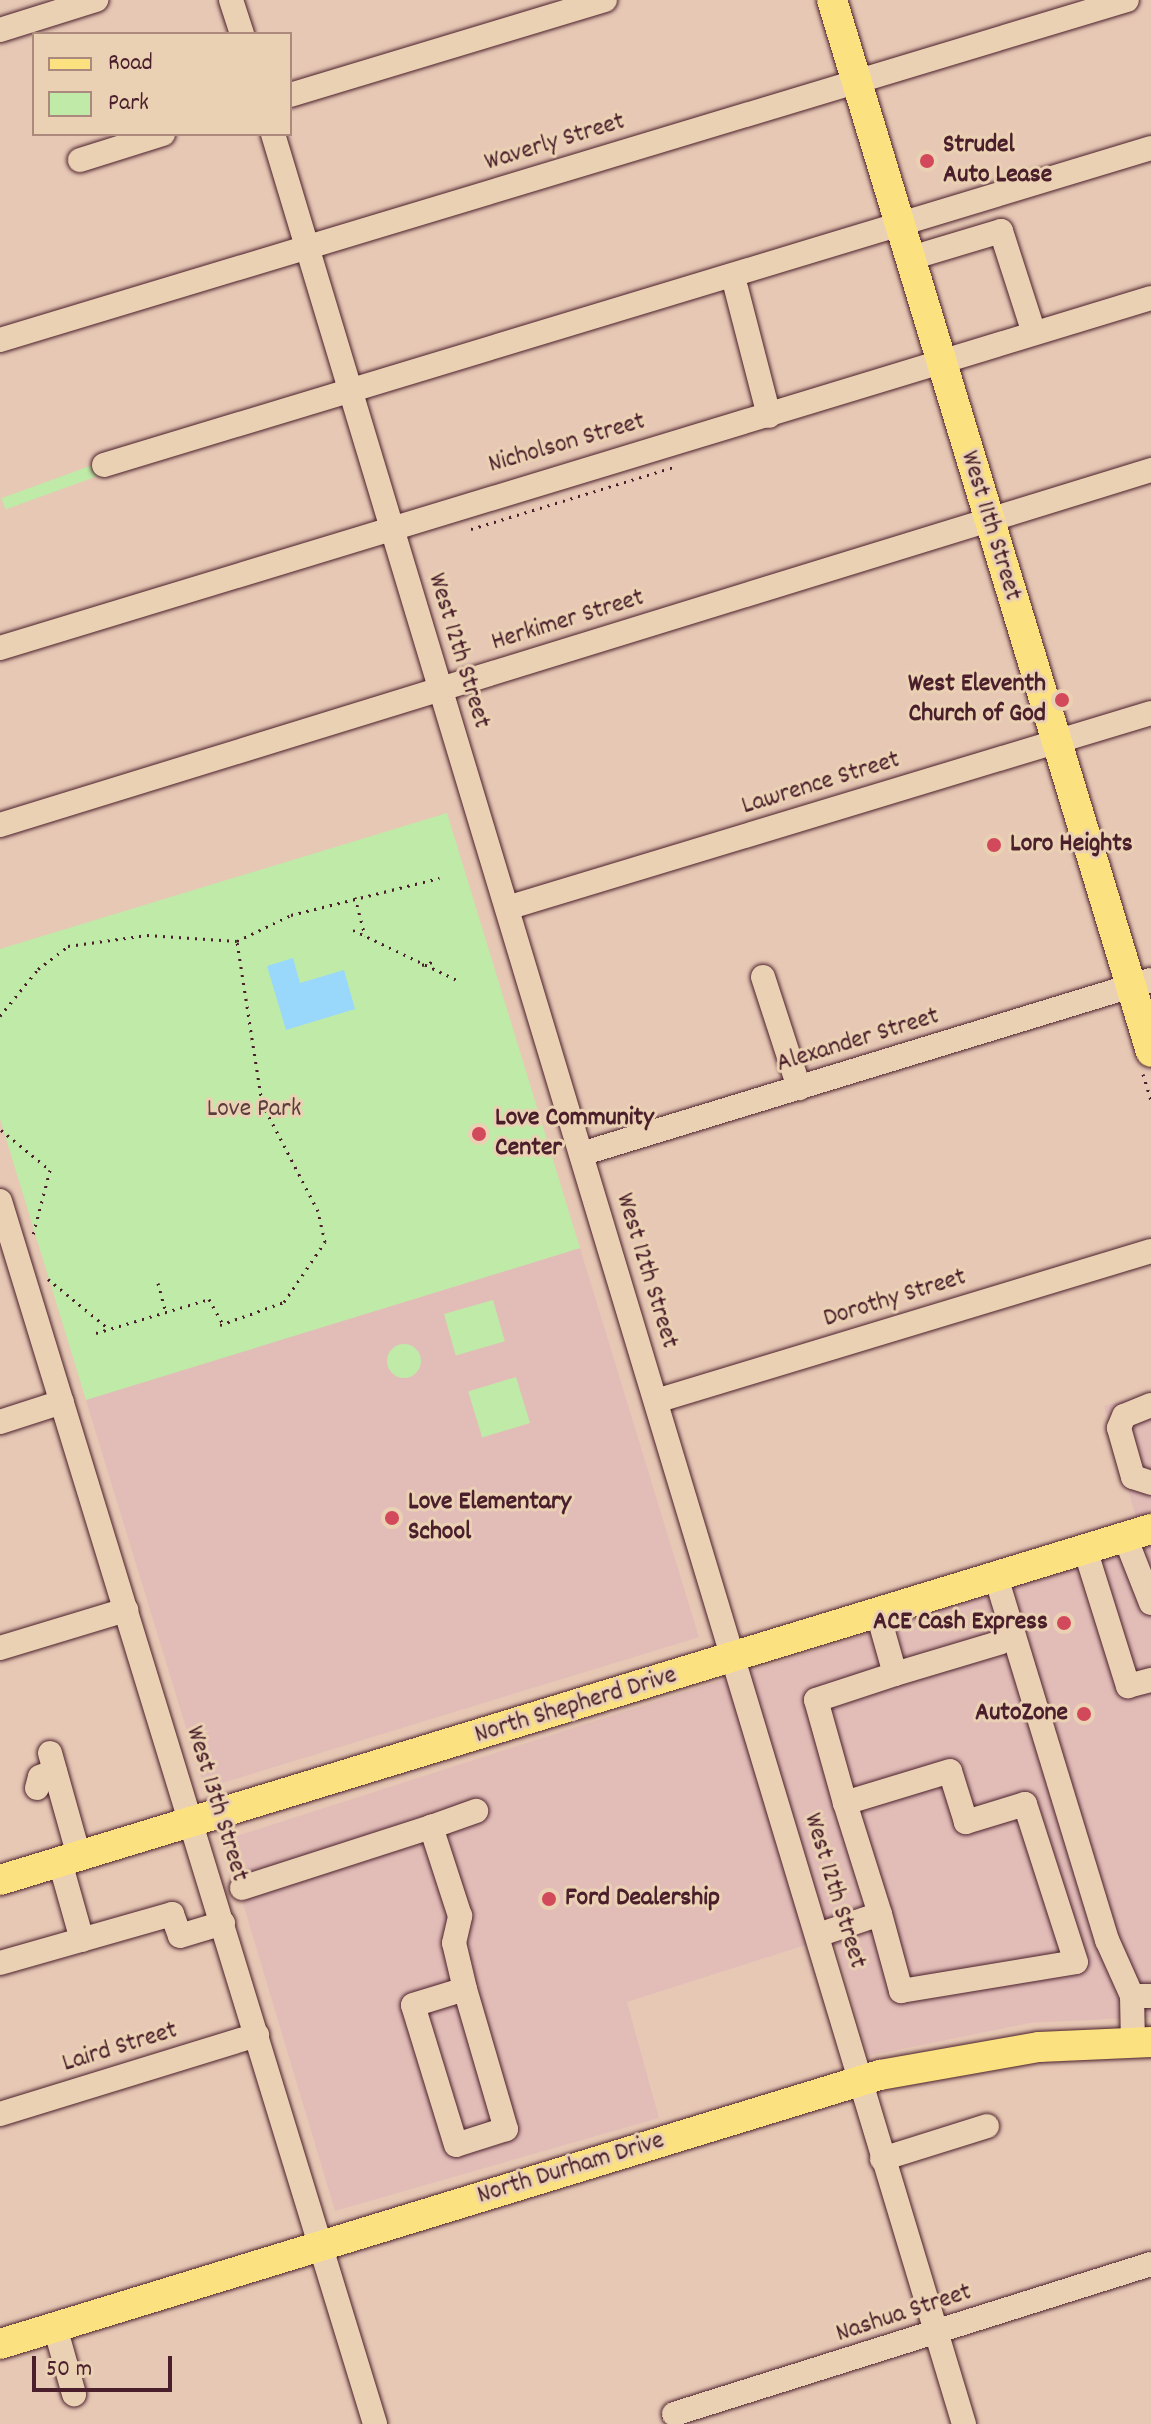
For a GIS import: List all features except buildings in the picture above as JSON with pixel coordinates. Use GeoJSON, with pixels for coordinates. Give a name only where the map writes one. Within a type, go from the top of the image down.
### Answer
{"type":"FeatureCollection","features":[{"type":"Feature","properties":{"kind":"main road","name":"West 11th Street"},"geometry":{"type":"LineString","coordinates":[[832,0],[1056,742],[1141,984],[1151,1052]]}},
{"type":"Feature","properties":{"kind":"main road","name":"North Shepherd Drive"},"geometry":{"type":"LineString","coordinates":[[0,1880],[735,1659],[1138,1533]]}},
{"type":"Feature","properties":{"kind":"main road","name":"North Durham Drive"},"geometry":{"type":"LineString","coordinates":[[0,2344],[858,2081],[1039,2047],[1142,2042]]}},
{"type":"Feature","properties":{"kind":"street"},"geometry":{"type":"LineString","coordinates":[[0,30],[96,0]]}},
{"type":"Feature","properties":{"kind":"street"},"geometry":{"type":"LineString","coordinates":[[231,0],[241,32]]}},
{"type":"Feature","properties":{"kind":"street"},"geometry":{"type":"LineString","coordinates":[[292,94],[605,0]]}},
{"type":"Feature","properties":{"kind":"street","name":"Waverly Street"},"geometry":{"type":"LineString","coordinates":[[0,340],[1127,0]]}},
{"type":"Feature","properties":{"kind":"street"},"geometry":{"type":"LineString","coordinates":[[80,160],[157,136]]}},
{"type":"Feature","properties":{"kind":"street","name":"West 12th Street"},"geometry":{"type":"LineString","coordinates":[[274,136],[964,2424]]}},
{"type":"Feature","properties":{"kind":"street"},"geometry":{"type":"LineString","coordinates":[[104,465],[1151,148]]}},
{"type":"Feature","properties":{"kind":"street"},"geometry":{"type":"LineString","coordinates":[[911,258],[1001,231],[1034,333]]}},
{"type":"Feature","properties":{"kind":"street"},"geometry":{"type":"LineString","coordinates":[[736,288],[769,416]]}},
{"type":"Feature","properties":{"kind":"street","name":"Nicholson Street"},"geometry":{"type":"LineString","coordinates":[[0,648],[390,524],[769,416],[1151,298]]}},
{"type":"Feature","properties":{"kind":"street","name":"Herkimer Street"},"geometry":{"type":"LineString","coordinates":[[0,825],[1151,470]]}},
{"type":"Feature","properties":{"kind":"street","name":"Lawrence Street"},"geometry":{"type":"LineString","coordinates":[[507,908],[1151,713]]}},
{"type":"Feature","properties":{"kind":"street"},"geometry":{"type":"LineString","coordinates":[[763,977],[799,1088]]}},
{"type":"Feature","properties":{"kind":"street","name":"Alexander Street"},"geometry":{"type":"LineString","coordinates":[[581,1154],[1141,984]]}},
{"type":"Feature","properties":{"kind":"street","name":"West 13th Street"},"geometry":{"type":"LineString","coordinates":[[0,1201],[375,2424]]}},
{"type":"Feature","properties":{"kind":"street","name":"Dorothy Street"},"geometry":{"type":"LineString","coordinates":[[656,1401],[1151,1251]]}},
{"type":"Feature","properties":{"kind":"street"},"geometry":{"type":"LineString","coordinates":[[0,1422],[62,1402]]}},
{"type":"Feature","properties":{"kind":"street"},"geometry":{"type":"LineString","coordinates":[[1151,1405],[1124,1416],[1119,1428],[1133,1477],[1151,1483]]}},
{"type":"Feature","properties":{"kind":"street"},"geometry":{"type":"LineString","coordinates":[[1138,1533],[1151,1603]]}},
{"type":"Feature","properties":{"kind":"street"},"geometry":{"type":"LineString","coordinates":[[1085,1549],[1128,1686],[1151,1680]]}},
{"type":"Feature","properties":{"kind":"street"},"geometry":{"type":"LineString","coordinates":[[996,1577],[1107,1940],[1142,1996],[1142,2042]]}},
{"type":"Feature","properties":{"kind":"street"},"geometry":{"type":"LineString","coordinates":[[0,1648],[126,1610]]}},
{"type":"Feature","properties":{"kind":"street"},"geometry":{"type":"LineString","coordinates":[[878,1614],[895,1674]]}},
{"type":"Feature","properties":{"kind":"street"},"geometry":{"type":"LineString","coordinates":[[845,1803],[950,1771],[966,1822],[1025,1804],[1076,1962],[901,1991],[880,1914],[845,1803],[816,1700],[999,1643]]}},
{"type":"Feature","properties":{"kind":"street"},"geometry":{"type":"LineString","coordinates":[[52,1762],[47,1798],[69,1859],[82,1940]]}},
{"type":"Feature","properties":{"kind":"street"},"geometry":{"type":"LineString","coordinates":[[242,1888],[476,1811]]}},
{"type":"Feature","properties":{"kind":"street"},"geometry":{"type":"LineString","coordinates":[[431,1827],[460,1916],[454,1943],[506,2129],[456,2145],[413,2005],[465,1989]]}},
{"type":"Feature","properties":{"kind":"street"},"geometry":{"type":"LineString","coordinates":[[0,1963],[172,1914],[180,1936],[223,1923]]}},
{"type":"Feature","properties":{"kind":"street"},"geometry":{"type":"LineString","coordinates":[[818,1935],[880,1914]]}},
{"type":"Feature","properties":{"kind":"street","name":"Laird Street"},"geometry":{"type":"LineString","coordinates":[[0,2114],[257,2035]]}},
{"type":"Feature","properties":{"kind":"street"},"geometry":{"type":"LineString","coordinates":[[882,2159],[987,2126]]}},
{"type":"Feature","properties":{"kind":"street","name":"Nashua Street"},"geometry":{"type":"LineString","coordinates":[[674,2414],[1151,2264]]}},
{"type":"Feature","properties":{"kind":"street"},"geometry":{"type":"LineString","coordinates":[[55,2327],[74,2394]]}},
{"type":"Feature","properties":{"kind":"path"},"geometry":{"type":"LineString","coordinates":[[0,1016],[38,969],[68,946],[147,935],[237,941],[291,915],[439,878]]}},
{"type":"Feature","properties":{"kind":"path"},"geometry":{"type":"LineString","coordinates":[[355,897],[365,936]]}},
{"type":"Feature","properties":{"kind":"path"},"geometry":{"type":"LineString","coordinates":[[353,930],[459,981]]}},
{"type":"Feature","properties":{"kind":"path"},"geometry":{"type":"LineString","coordinates":[[96,1333],[209,1299],[222,1325],[290,1298],[325,1242],[318,1211],[262,1103],[237,941]]}},
{"type":"Feature","properties":{"kind":"path"},"geometry":{"type":"LineString","coordinates":[[422,965],[436,961]]}},
{"type":"Feature","properties":{"kind":"path"},"geometry":{"type":"LineString","coordinates":[[1,1130],[50,1170],[33,1235]]}},
{"type":"Feature","properties":{"kind":"path"},"geometry":{"type":"LineString","coordinates":[[46,1278],[109,1329]]}},
{"type":"Feature","properties":{"kind":"path"},"geometry":{"type":"LineString","coordinates":[[158,1283],[166,1312]]}},
{"type":"Feature","properties":{"kind":"shaded area","name":"Love Elementary School"},"geometry":{"type":"Polygon","coordinates":[[[580,1248],[699,1637],[205,1788],[86,1399],[580,1248]]]}},
{"type":"Feature","properties":{"kind":"shaded area"},"geometry":{"type":"Polygon","coordinates":[[[1151,1394],[1151,2017],[1030,2023],[868,2056],[834,1936],[627,2002],[659,2118],[335,2211],[224,1840],[1144,1545],[1104,1406],[1151,1394]]]}},
{"type":"Feature","properties":{"kind":"green space"},"geometry":{"type":"Polygon","coordinates":[[[101,462],[105,473],[5,510],[1,498],[101,462]]]}},
{"type":"Feature","properties":{"kind":"green space","name":"Love Park"},"geometry":{"type":"Polygon","coordinates":[[[447,813],[580,1248],[86,1400],[0,1119],[0,949],[447,813]]]}},
{"type":"Feature","properties":{"kind":"green space"},"geometry":{"type":"Polygon","coordinates":[[[493,1300],[505,1341],[456,1355],[444,1314],[493,1300]]]}},
{"type":"Feature","properties":{"kind":"green space"},"geometry":{"type":"Polygon","coordinates":[[[404,1344],[416,1349],[421,1361],[416,1373],[404,1378],[392,1373],[387,1361],[392,1349],[404,1344]]]}},
{"type":"Feature","properties":{"kind":"green space"},"geometry":{"type":"Polygon","coordinates":[[[516,1377],[530,1423],[482,1438],[468,1392],[516,1377]]]}},
{"type":"Feature","properties":{"kind":"water"},"geometry":{"type":"Polygon","coordinates":[[[293,958],[300,983],[344,970],[355,1009],[286,1030],[267,966],[293,958]]]}},
{"type":"Feature","properties":{"kind":"place","name":"Strudel Auto Lease"},"geometry":{"type":"Point","coordinates":[927,161]}},
{"type":"Feature","properties":{"kind":"place","name":"West Eleventh Church of God"},"geometry":{"type":"Point","coordinates":[1062,700]}},
{"type":"Feature","properties":{"kind":"place","name":"Loro Heights"},"geometry":{"type":"Point","coordinates":[994,845]}},
{"type":"Feature","properties":{"kind":"place","name":"Love Community Center"},"geometry":{"type":"Point","coordinates":[479,1134]}},
{"type":"Feature","properties":{"kind":"place","name":"Love Elementary School"},"geometry":{"type":"Point","coordinates":[392,1518]}},
{"type":"Feature","properties":{"kind":"place","name":"ACE Cash Express"},"geometry":{"type":"Point","coordinates":[1064,1623]}},
{"type":"Feature","properties":{"kind":"place","name":"AutoZone"},"geometry":{"type":"Point","coordinates":[1084,1714]}},
{"type":"Feature","properties":{"kind":"place","name":"Ford Dealership"},"geometry":{"type":"Point","coordinates":[549,1899]}}]}
